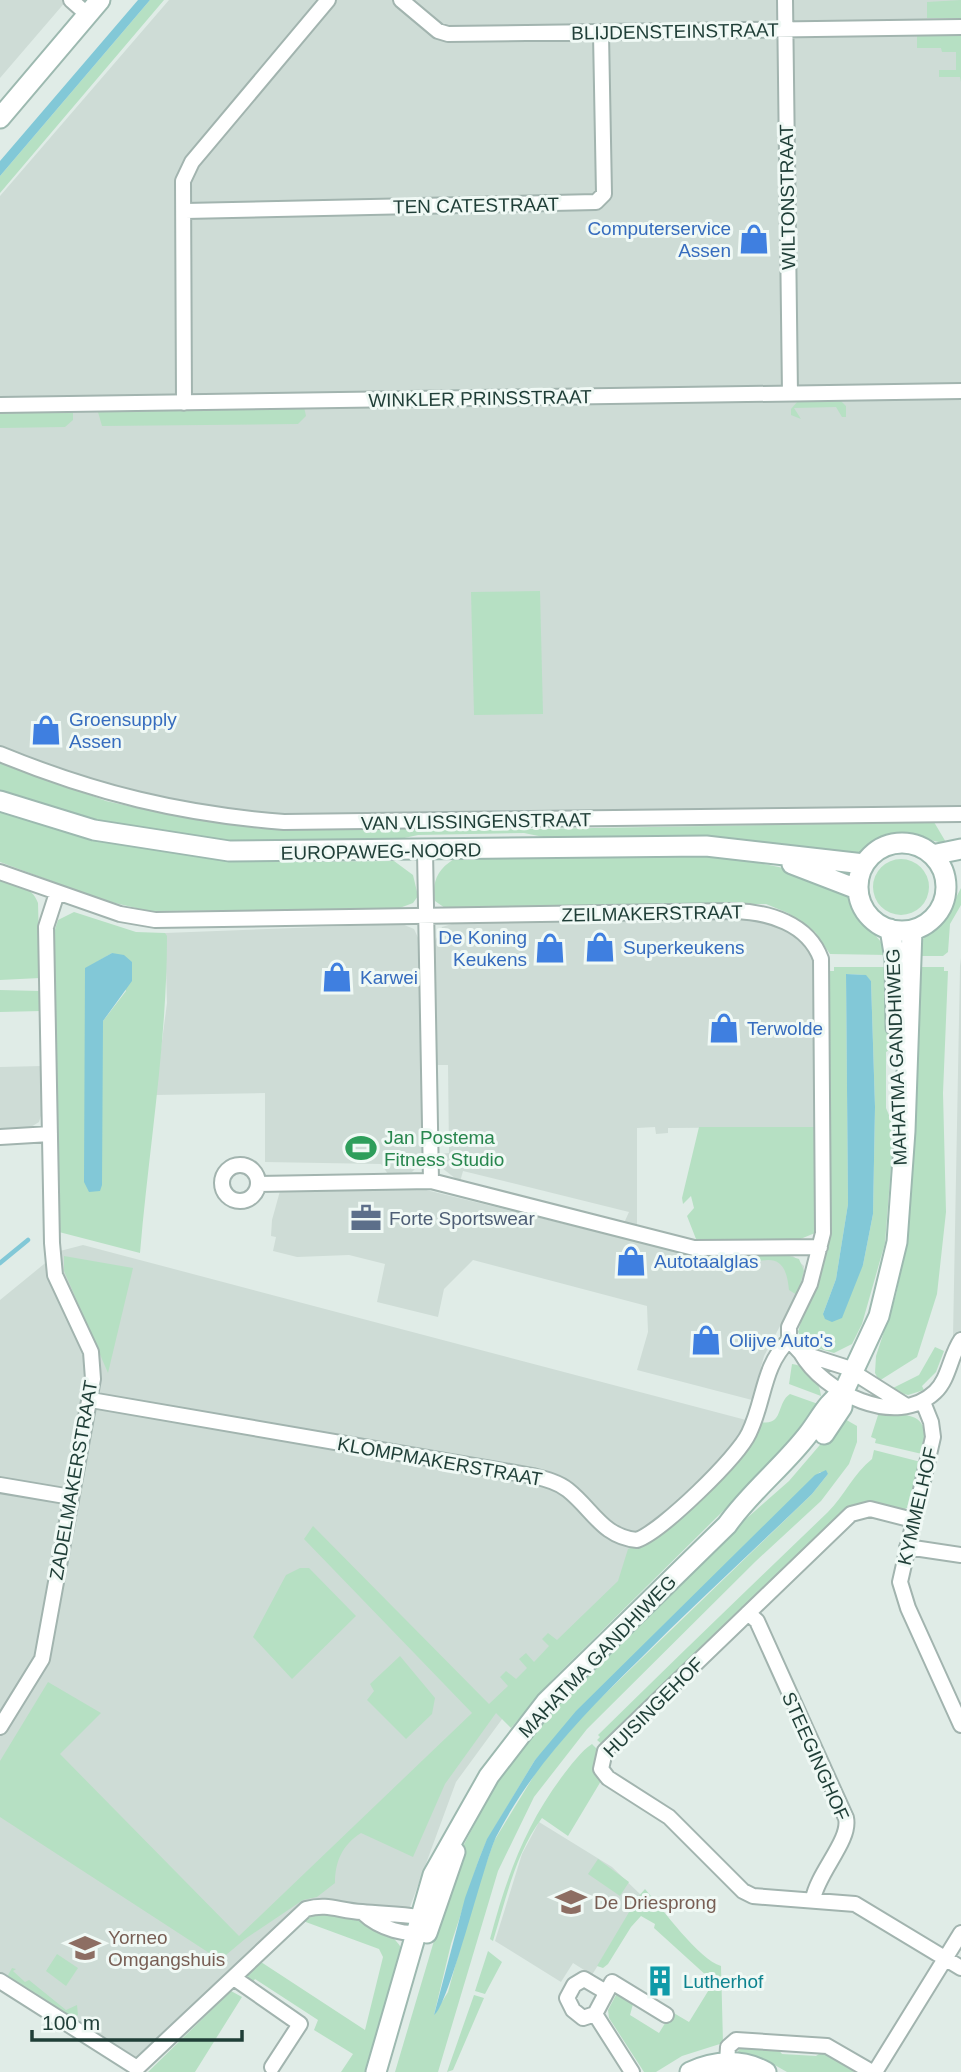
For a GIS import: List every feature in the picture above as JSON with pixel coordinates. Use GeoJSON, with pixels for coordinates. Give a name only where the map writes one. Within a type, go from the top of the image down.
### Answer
{"type":"FeatureCollection","features":[{"type":"Feature","properties":{"kind":"street"},"geometry":{"type":"LineString","coordinates":[[0,118],[94,7],[71,0]]}},
{"type":"Feature","properties":{"kind":"street"},"geometry":{"type":"LineString","coordinates":[[184,402],[183,181],[192,162],[328,0]]}},
{"type":"Feature","properties":{"kind":"street","name":"BLIJDENSTEINSTRAAT"},"geometry":{"type":"LineString","coordinates":[[401,0],[438,31],[448,34],[961,27]]}},
{"type":"Feature","properties":{"kind":"street","name":"WILTONSTRAAT"},"geometry":{"type":"LineString","coordinates":[[785,0],[790,394]]}},
{"type":"Feature","properties":{"kind":"street","name":"TEN CATESTRAAT"},"geometry":{"type":"LineString","coordinates":[[185,211],[596,202],[604,194],[601,34]]}},
{"type":"Feature","properties":{"kind":"street","name":"WINKLER PRINSSTRAAT"},"geometry":{"type":"LineString","coordinates":[[0,405],[961,391]]}},
{"type":"Feature","properties":{"kind":"street","name":"VAN VLISSINGENSTRAAT"},"geometry":{"type":"LineString","coordinates":[[0,754],[112,795],[184,811],[284,822],[961,814]]}},
{"type":"Feature","properties":{"kind":"street","name":"EUROPAWEG-NOORD"},"geometry":{"type":"LineString","coordinates":[[0,801],[94,830],[229,851],[706,846],[864,864]]}},
{"type":"Feature","properties":{"kind":"street"},"geometry":{"type":"LineString","coordinates":[[896,843],[909,844],[932,855],[953,879],[937,913],[926,924],[912,930],[890,929],[867,914],[858,889],[864,864],[873,854],[896,843]]}},
{"type":"Feature","properties":{"kind":"street"},"geometry":{"type":"LineString","coordinates":[[932,855],[961,849]]}},
{"type":"Feature","properties":{"kind":"street"},"geometry":{"type":"LineString","coordinates":[[425,851],[431,1181]]}},
{"type":"Feature","properties":{"kind":"street","name":"EUROPAWEG-NOORD"},"geometry":{"type":"LineString","coordinates":[[768,855],[858,889]]}},
{"type":"Feature","properties":{"kind":"street","name":"ZEILMAKERSTRAAT"},"geometry":{"type":"LineString","coordinates":[[0,872],[120,914],[155,920],[752,911],[772,915],[811,939],[817,948],[821,970],[824,1218],[820,1247],[810,1284],[791,1320],[789,1340]]}},
{"type":"Feature","properties":{"kind":"street","name":"ZADELMAKERSTRAAT"},"geometry":{"type":"LineString","coordinates":[[0,1727],[42,1659],[91,1400],[91,1352],[53,1264],[46,927],[57,893]]}},
{"type":"Feature","properties":{"kind":"street","name":"MAHATMA GANDHIWEG"},"geometry":{"type":"LineString","coordinates":[[890,929],[895,959],[901,1185]]}},
{"type":"Feature","properties":{"kind":"street","name":"MAHATMA GANDHIWEG"},"geometry":{"type":"LineString","coordinates":[[390,2072],[433,1875],[499,1761],[546,1702],[727,1525],[741,1505],[809,1433],[830,1401],[844,1391],[854,1372],[879,1317],[897,1242],[912,930]]}},
{"type":"Feature","properties":{"kind":"street"},"geometry":{"type":"LineString","coordinates":[[0,1137],[50,1135]]}},
{"type":"Feature","properties":{"kind":"street"},"geometry":{"type":"LineString","coordinates":[[258,1184],[431,1181],[694,1248],[820,1247]]}},
{"type":"Feature","properties":{"kind":"street"},"geometry":{"type":"LineString","coordinates":[[789,1340],[808,1365],[844,1391],[884,1407],[923,1402],[941,1385],[961,1340]]}},
{"type":"Feature","properties":{"kind":"street","name":"KLOMPMAKERSTRAAT"},"geometry":{"type":"LineString","coordinates":[[91,1400],[533,1476],[555,1482],[569,1490],[612,1535],[638,1540],[659,1528],[739,1450],[753,1425],[771,1364],[789,1340]]}},
{"type":"Feature","properties":{"kind":"street"},"geometry":{"type":"LineString","coordinates":[[801,1353],[854,1372],[905,1405]]}},
{"type":"Feature","properties":{"kind":"street","name":"KYMMELHOF"},"geometry":{"type":"LineString","coordinates":[[923,1402],[931,1422],[933,1437],[906,1547],[901,1574],[902,1595],[961,1726]]}},
{"type":"Feature","properties":{"kind":"street"},"geometry":{"type":"LineString","coordinates":[[0,1485],[71,1497]]}},
{"type":"Feature","properties":{"kind":"street","name":"HUISINGEHOF"},"geometry":{"type":"LineString","coordinates":[[913,1520],[870,1508],[856,1510],[605,1751],[601,1769],[608,1778],[669,1817],[743,1891],[753,1896],[855,1903],[961,1968]]}},
{"type":"Feature","properties":{"kind":"street"},"geometry":{"type":"LineString","coordinates":[[906,1547],[961,1555]]}},
{"type":"Feature","properties":{"kind":"street","name":"STEEGINGHOF"},"geometry":{"type":"LineString","coordinates":[[748,1613],[757,1622],[846,1818],[846,1835],[817,1881],[813,1899]]}},
{"type":"Feature","properties":{"kind":"street"},"geometry":{"type":"LineString","coordinates":[[0,1981],[137,2070],[306,1909],[323,1905],[363,1913],[377,1911],[420,1928]]}},
{"type":"Feature","properties":{"kind":"street","name":"MAHATMA GANDHIWEG"},"geometry":{"type":"LineString","coordinates":[[376,2072],[420,1928]]}},
{"type":"Feature","properties":{"kind":"street"},"geometry":{"type":"LineString","coordinates":[[727,2063],[731,2043],[748,2041],[827,2046],[874,2072],[961,1933]]}},
{"type":"Feature","properties":{"kind":"street"},"geometry":{"type":"LineString","coordinates":[[234,1978],[300,2025],[272,2067]]}},
{"type":"Feature","properties":{"kind":"street"},"geometry":{"type":"LineString","coordinates":[[606,1992],[584,1979],[567,1998],[573,2010],[583,2018],[594,2014],[612,1982],[666,2015]]}},
{"type":"Feature","properties":{"kind":"street"},"geometry":{"type":"LineString","coordinates":[[594,2014],[632,2072]]}},
{"type":"Feature","properties":{"kind":"street"},"geometry":{"type":"LineString","coordinates":[[690,2072],[727,2063],[751,2066],[766,2072]]}},
{"type":"Feature","properties":{"kind":"shaded area"},"geometry":{"type":"Polygon","coordinates":[[[0,0],[67,0],[0,78],[0,0]]]}},
{"type":"Feature","properties":{"kind":"shaded area"},"geometry":{"type":"Polygon","coordinates":[[[169,0],[961,0],[961,814],[225,818],[0,754],[0,196],[169,0]]]}},
{"type":"Feature","properties":{"kind":"shaded area"},"geometry":{"type":"Polygon","coordinates":[[[761,919],[800,938],[812,955],[815,1127],[668,1128],[668,1133],[656,1134],[655,1127],[637,1128],[637,1226],[624,1223],[629,1212],[463,1171],[460,1182],[442,1168],[438,1154],[449,1153],[448,1065],[436,1065],[434,943],[442,927],[455,923],[761,919]]]}},
{"type":"Feature","properties":{"kind":"shaded area"},"geometry":{"type":"Polygon","coordinates":[[[402,924],[414,929],[420,942],[423,1154],[420,1164],[412,1172],[388,1174],[381,1164],[265,1162],[265,1093],[155,1095],[167,1003],[165,933],[402,924]]]}},
{"type":"Feature","properties":{"kind":"shaded area"},"geometry":{"type":"Polygon","coordinates":[[[961,958],[961,1337],[953,1337],[960,966],[961,958]]]}},
{"type":"Feature","properties":{"kind":"shaded area"},"geometry":{"type":"Polygon","coordinates":[[[42,1066],[43,1109],[39,1122],[26,1130],[0,1131],[0,1067],[42,1066]]]}},
{"type":"Feature","properties":{"kind":"shaded area"},"geometry":{"type":"Polygon","coordinates":[[[422,1189],[683,1253],[793,1256],[804,1266],[803,1283],[764,1356],[752,1400],[637,1370],[648,1332],[647,1306],[473,1260],[444,1289],[438,1317],[377,1302],[385,1264],[349,1255],[297,1257],[273,1251],[276,1237],[271,1236],[272,1220],[280,1191],[422,1189]]]}},
{"type":"Feature","properties":{"kind":"shaded area"},"geometry":{"type":"Polygon","coordinates":[[[83,1245],[746,1420],[769,1434],[511,1707],[456,1782],[403,1926],[323,1905],[142,2072],[129,2072],[0,1984],[0,1300],[60,1251],[83,1245]]]}},
{"type":"Feature","properties":{"kind":"shaded area","name":"De Driesprong"},"geometry":{"type":"Polygon","coordinates":[[[539,1822],[612,1867],[641,1895],[592,1975],[573,1963],[561,1982],[495,1941],[522,1854],[539,1822]]]}},
{"type":"Feature","properties":{"kind":"green space"},"geometry":{"type":"Polygon","coordinates":[[[150,0],[164,0],[0,193],[0,176],[150,0]]]}},
{"type":"Feature","properties":{"kind":"green space"},"geometry":{"type":"Polygon","coordinates":[[[961,0],[961,18],[927,18],[927,2],[961,0]]]}},
{"type":"Feature","properties":{"kind":"green space"},"geometry":{"type":"Polygon","coordinates":[[[961,34],[961,82],[960,77],[939,77],[939,70],[956,70],[956,52],[942,52],[941,48],[917,48],[917,35],[961,34]]]}},
{"type":"Feature","properties":{"kind":"green space"},"geometry":{"type":"Polygon","coordinates":[[[840,400],[846,406],[846,417],[842,417],[836,407],[794,408],[801,419],[791,415],[791,409],[798,401],[840,400]]]}},
{"type":"Feature","properties":{"kind":"green space"},"geometry":{"type":"Polygon","coordinates":[[[304,407],[306,416],[298,424],[102,426],[98,412],[101,409],[304,407]]]}},
{"type":"Feature","properties":{"kind":"green space"},"geometry":{"type":"Polygon","coordinates":[[[0,412],[73,412],[73,420],[65,427],[0,428],[0,412]]]}},
{"type":"Feature","properties":{"kind":"green space"},"geometry":{"type":"Polygon","coordinates":[[[540,591],[543,714],[474,715],[471,592],[540,591]]]}},
{"type":"Feature","properties":{"kind":"green space"},"geometry":{"type":"Polygon","coordinates":[[[0,761],[106,801],[165,814],[262,829],[539,829],[934,822],[947,844],[905,834],[893,835],[882,838],[857,854],[724,838],[558,840],[524,833],[418,835],[377,844],[240,844],[112,826],[0,793],[0,761]]]}},
{"type":"Feature","properties":{"kind":"green space"},"geometry":{"type":"Polygon","coordinates":[[[0,810],[80,835],[198,857],[282,862],[394,861],[413,875],[418,896],[413,903],[397,909],[149,911],[102,900],[0,862],[0,810]]]}},
{"type":"Feature","properties":{"kind":"green space"},"geometry":{"type":"Polygon","coordinates":[[[683,855],[765,864],[827,882],[844,893],[859,918],[880,941],[888,955],[830,954],[815,932],[788,913],[766,904],[445,908],[435,901],[437,877],[443,867],[454,859],[683,855]]]}},
{"type":"Feature","properties":{"kind":"green space"},"geometry":{"type":"Polygon","coordinates":[[[895,859],[907,859],[917,863],[925,871],[929,887],[925,903],[917,911],[907,915],[895,915],[885,911],[877,903],[873,893],[873,881],[877,871],[885,863],[895,859]]]}},
{"type":"Feature","properties":{"kind":"green space"},"geometry":{"type":"Polygon","coordinates":[[[0,878],[28,889],[38,903],[40,978],[0,980],[0,878]]]}},
{"type":"Feature","properties":{"kind":"green space"},"geometry":{"type":"Polygon","coordinates":[[[961,888],[961,905],[950,924],[948,952],[943,956],[916,956],[921,941],[946,917],[961,888]]]}},
{"type":"Feature","properties":{"kind":"green space"},"geometry":{"type":"Polygon","coordinates":[[[74,912],[136,932],[165,933],[167,936],[161,1055],[140,1253],[59,1232],[53,935],[58,920],[74,912]],[[112,953],[85,969],[85,1148],[103,1021],[126,991],[112,953]]]}},
{"type":"Feature","properties":{"kind":"green space"},"geometry":{"type":"Polygon","coordinates":[[[834,967],[890,967],[891,1049],[886,1052],[886,1108],[891,1120],[892,1154],[885,1243],[862,1324],[852,1344],[834,1353],[806,1345],[798,1332],[829,1226],[828,971],[834,971],[834,967]],[[846,974],[848,1204],[836,1279],[823,1314],[863,1265],[873,1214],[875,1107],[871,981],[865,975],[846,974]]]}},
{"type":"Feature","properties":{"kind":"green space"},"geometry":{"type":"Polygon","coordinates":[[[914,967],[944,967],[944,971],[948,971],[943,1093],[946,1212],[937,1294],[917,1357],[879,1381],[875,1373],[876,1356],[896,1295],[907,1242],[914,967]]]}},
{"type":"Feature","properties":{"kind":"green space"},"geometry":{"type":"Polygon","coordinates":[[[0,990],[40,991],[41,1011],[0,1012],[0,990]]]}},
{"type":"Feature","properties":{"kind":"green space"},"geometry":{"type":"Polygon","coordinates":[[[699,1127],[815,1127],[815,1233],[798,1240],[696,1239],[687,1216],[694,1208],[691,1196],[683,1204],[682,1198],[699,1127]]]}},
{"type":"Feature","properties":{"kind":"green space"},"geometry":{"type":"Polygon","coordinates":[[[757,1255],[786,1255],[799,1259],[804,1271],[797,1295],[789,1290],[782,1266],[774,1261],[760,1261],[757,1255]]]}},
{"type":"Feature","properties":{"kind":"green space"},"geometry":{"type":"Polygon","coordinates":[[[64,1256],[133,1268],[108,1373],[64,1271],[64,1256]]]}},
{"type":"Feature","properties":{"kind":"green space"},"geometry":{"type":"Polygon","coordinates":[[[935,1347],[944,1351],[936,1372],[922,1386],[924,1390],[908,1395],[889,1390],[919,1375],[935,1347]]]}},
{"type":"Feature","properties":{"kind":"green space"},"geometry":{"type":"Polygon","coordinates":[[[792,1364],[812,1375],[821,1396],[789,1384],[792,1364]]]}},
{"type":"Feature","properties":{"kind":"green space"},"geometry":{"type":"Polygon","coordinates":[[[790,1394],[821,1405],[795,1440],[553,1679],[511,1728],[496,1713],[445,1784],[413,1857],[361,1833],[349,1843],[341,1855],[336,1868],[335,1883],[317,1897],[303,1900],[245,1939],[220,1960],[0,1817],[0,1761],[48,1682],[101,1713],[60,1754],[239,1936],[472,1713],[304,1539],[313,1526],[489,1704],[508,1686],[500,1677],[506,1671],[516,1679],[527,1668],[519,1659],[526,1653],[534,1662],[549,1646],[542,1639],[548,1633],[557,1640],[618,1581],[628,1549],[659,1537],[744,1453],[761,1422],[773,1421],[777,1417],[790,1394]]]}},
{"type":"Feature","properties":{"kind":"green space"},"geometry":{"type":"Polygon","coordinates":[[[879,1412],[917,1419],[924,1430],[922,1454],[875,1443],[876,1439],[871,1437],[879,1412]]]}},
{"type":"Feature","properties":{"kind":"green space"},"geometry":{"type":"Polygon","coordinates":[[[843,1418],[857,1426],[857,1442],[849,1464],[821,1501],[756,1561],[587,1729],[534,1797],[498,1871],[438,2072],[395,2072],[461,1850],[506,1765],[551,1709],[729,1534],[789,1481],[843,1418]],[[820,1472],[535,1760],[487,1840],[479,1859],[451,1944],[434,2015],[448,1992],[473,1901],[494,1841],[538,1769],[582,1716],[812,1494],[828,1474],[820,1472]]]}},
{"type":"Feature","properties":{"kind":"green space"},"geometry":{"type":"Polygon","coordinates":[[[874,1450],[921,1462],[907,1508],[902,1510],[865,1503],[849,1509],[603,1745],[597,1740],[600,1737],[598,1735],[828,1512],[872,1459],[874,1450]]]}},
{"type":"Feature","properties":{"kind":"green space"},"geometry":{"type":"Polygon","coordinates":[[[300,1568],[309,1568],[356,1616],[292,1679],[253,1637],[286,1575],[300,1568]]]}},
{"type":"Feature","properties":{"kind":"green space"},"geometry":{"type":"Polygon","coordinates":[[[400,1656],[435,1698],[432,1714],[406,1739],[367,1700],[374,1691],[370,1684],[400,1656]]]}},
{"type":"Feature","properties":{"kind":"green space"},"geometry":{"type":"Polygon","coordinates":[[[592,1744],[598,1750],[594,1769],[601,1781],[568,1836],[542,1818],[518,1862],[493,1941],[490,1939],[503,1896],[526,1835],[561,1778],[580,1754],[592,1744]]]}},
{"type":"Feature","properties":{"kind":"green space"},"geometry":{"type":"Polygon","coordinates":[[[598,1859],[629,1882],[620,1896],[588,1874],[598,1859]]]}},
{"type":"Feature","properties":{"kind":"green space"},"geometry":{"type":"Polygon","coordinates":[[[645,1889],[692,1944],[712,1962],[721,1966],[723,2043],[682,2056],[656,2072],[644,2072],[609,2018],[608,2010],[617,1993],[633,2004],[630,2015],[659,2033],[672,2012],[689,2022],[710,1988],[704,1984],[708,1977],[654,1928],[655,1924],[641,1916],[608,1964],[603,1968],[597,1966],[645,1889]]]}},
{"type":"Feature","properties":{"kind":"green space"},"geometry":{"type":"Polygon","coordinates":[[[320,1912],[366,1922],[387,1933],[402,1949],[373,2072],[341,2072],[353,2054],[314,2030],[318,2020],[255,1979],[248,1989],[239,1982],[261,1962],[365,2030],[383,1957],[379,1949],[303,1921],[320,1912]]]}},
{"type":"Feature","properties":{"kind":"green space"},"geometry":{"type":"Polygon","coordinates":[[[488,1951],[502,1962],[485,1994],[475,1991],[488,1951]]]}},
{"type":"Feature","properties":{"kind":"green space"},"geometry":{"type":"Polygon","coordinates":[[[57,1954],[78,1968],[66,1986],[46,1971],[57,1954]]]}},
{"type":"Feature","properties":{"kind":"green space"},"geometry":{"type":"Polygon","coordinates":[[[12,1968],[16,1969],[13,1971],[25,1982],[29,1980],[66,2010],[77,2005],[78,2015],[72,2018],[7,1977],[12,1968]]]}},
{"type":"Feature","properties":{"kind":"green space"},"geometry":{"type":"Polygon","coordinates":[[[231,1991],[242,1997],[195,2072],[148,2072],[231,1991]]]}},
{"type":"Feature","properties":{"kind":"green space"},"geometry":{"type":"Polygon","coordinates":[[[474,1995],[484,1998],[453,2070],[447,2072],[474,1995]]]}},
{"type":"Feature","properties":{"kind":"green space"},"geometry":{"type":"Polygon","coordinates":[[[739,2046],[778,2049],[782,2054],[816,2056],[822,2052],[856,2068],[853,2072],[787,2072],[764,2059],[738,2053],[739,2046]]]}},
{"type":"Feature","properties":{"kind":"water"},"geometry":{"type":"Polygon","coordinates":[[[138,0],[150,0],[0,176],[0,161],[138,0]]]}},
{"type":"Feature","properties":{"kind":"water"},"geometry":{"type":"Polygon","coordinates":[[[112,953],[124,955],[132,962],[132,981],[103,1021],[102,1185],[100,1191],[89,1192],[84,1182],[85,968],[112,953]]]}},
{"type":"Feature","properties":{"kind":"water"},"geometry":{"type":"Polygon","coordinates":[[[846,974],[866,975],[871,981],[875,1107],[873,1214],[863,1265],[842,1318],[832,1322],[825,1319],[823,1314],[836,1279],[848,1204],[846,974]]]}},
{"type":"Feature","properties":{"kind":"water"},"geometry":{"type":"Polygon","coordinates":[[[826,1470],[828,1474],[812,1494],[599,1701],[560,1742],[526,1787],[496,1837],[448,1988],[434,2015],[465,1898],[479,1859],[487,1839],[535,1760],[576,1711],[815,1475],[826,1470]]]}},
{"type":"Feature","properties":{"kind":"waterway"},"geometry":{"type":"LineString","coordinates":[[0,1263],[28,1240]]}},
{"type":"Feature","properties":{"kind":"place","name":"Computerservice Assen"},"geometry":{"type":"Point","coordinates":[754,239]}},
{"type":"Feature","properties":{"kind":"place","name":"Groensupply Assen"},"geometry":{"type":"Point","coordinates":[46,730]}},
{"type":"Feature","properties":{"kind":"place","name":"Superkeukens"},"geometry":{"type":"Point","coordinates":[600,947]}},
{"type":"Feature","properties":{"kind":"place","name":"De Koning Keukens"},"geometry":{"type":"Point","coordinates":[550,948]}},
{"type":"Feature","properties":{"kind":"place","name":"Karwei"},"geometry":{"type":"Point","coordinates":[337,977]}},
{"type":"Feature","properties":{"kind":"place","name":"Terwolde"},"geometry":{"type":"Point","coordinates":[724,1028]}},
{"type":"Feature","properties":{"kind":"place","name":"Jan Postema Fitness Studio"},"geometry":{"type":"Point","coordinates":[361,1148]}},
{"type":"Feature","properties":{"kind":"place","name":"Forte Sportswear"},"geometry":{"type":"Point","coordinates":[366,1218]}},
{"type":"Feature","properties":{"kind":"place","name":"Autotaalglas"},"geometry":{"type":"Point","coordinates":[631,1261]}},
{"type":"Feature","properties":{"kind":"place","name":"Olijve Auto's"},"geometry":{"type":"Point","coordinates":[706,1340]}},
{"type":"Feature","properties":{"kind":"place","name":"De Driesprong"},"geometry":{"type":"Point","coordinates":[571,1902]}},
{"type":"Feature","properties":{"kind":"place","name":"Yorneo Omgangshuis"},"geometry":{"type":"Point","coordinates":[85,1948]}},
{"type":"Feature","properties":{"kind":"place","name":"Lutherhof"},"geometry":{"type":"Point","coordinates":[660,1981]}}]}
